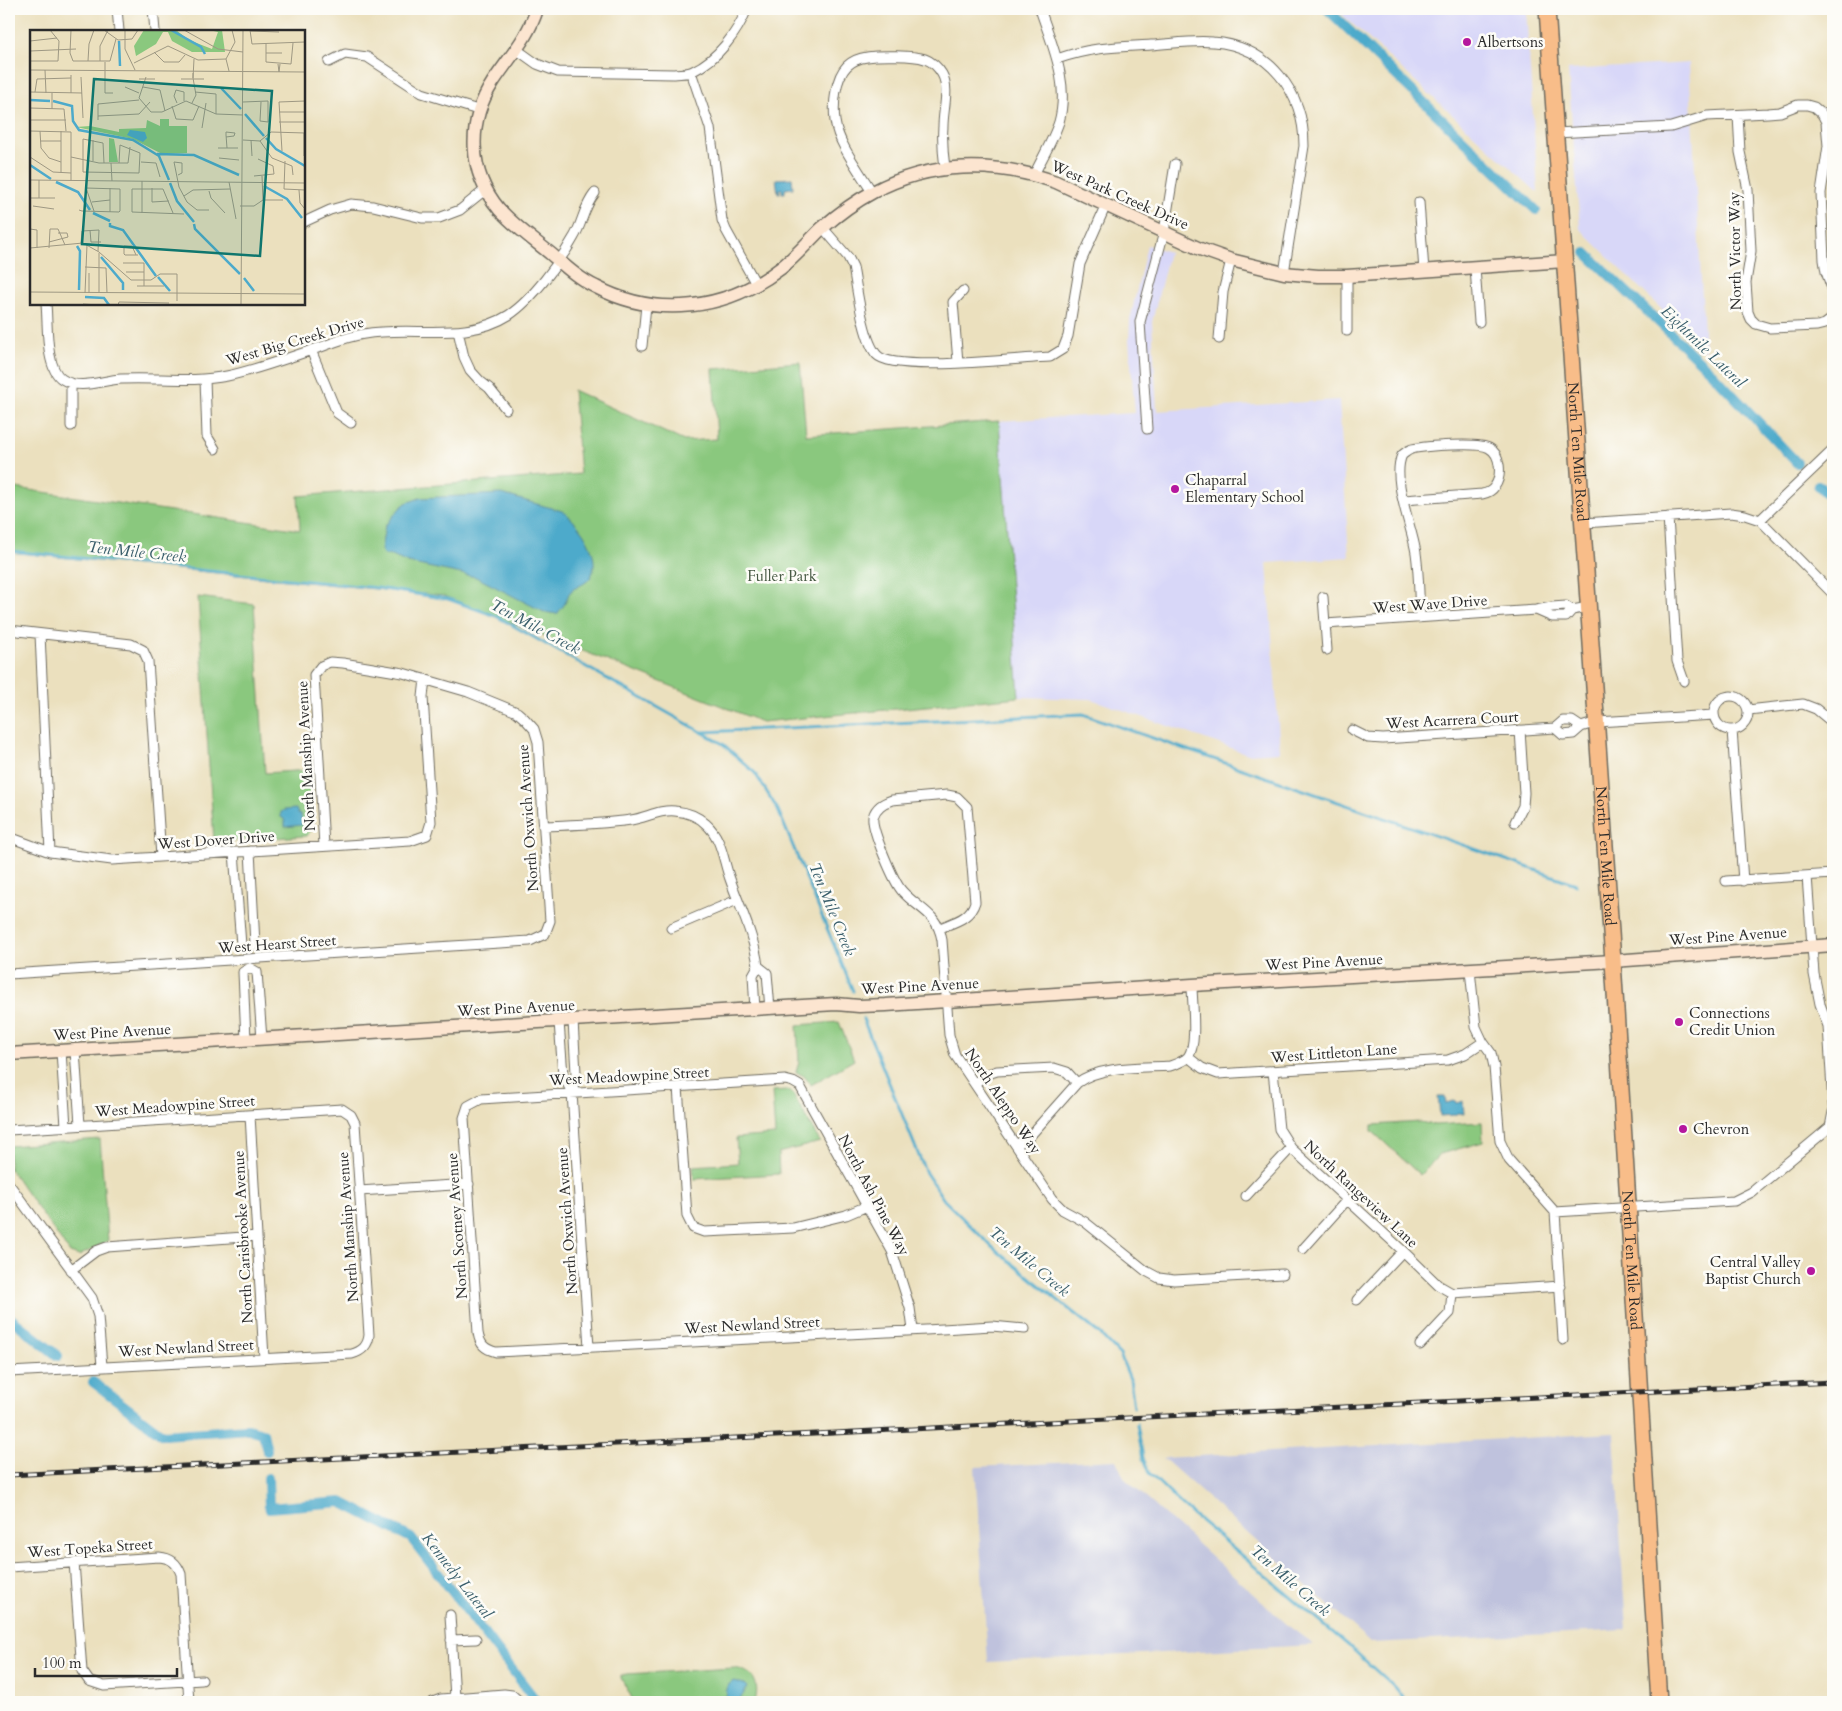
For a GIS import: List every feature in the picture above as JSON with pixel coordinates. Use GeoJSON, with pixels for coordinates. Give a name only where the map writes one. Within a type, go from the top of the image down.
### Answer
{"type":"FeatureCollection","features":[{"type":"Feature","properties":{"kind":"main road","name":"North Ten Mile Road"},"geometry":{"type":"LineString","coordinates":[[1547,9],[1613,961],[1659,1702]]}},
{"type":"Feature","properties":{"kind":"street"},"geometry":{"type":"LineString","coordinates":[[117,9],[119,30]]}},
{"type":"Feature","properties":{"kind":"street"},"geometry":{"type":"LineString","coordinates":[[153,9],[155,30]]}},
{"type":"Feature","properties":{"kind":"street","name":"West Park Creek Drive"},"geometry":{"type":"LineString","coordinates":[[538,9],[531,26],[493,82],[478,110],[475,135],[476,157],[486,188],[505,215],[576,275],[594,287],[614,296],[646,304],[676,307],[708,303],[731,297],[756,284],[780,268],[823,228],[853,204],[872,192],[902,178],[945,168],[990,167],[1034,175],[1056,182],[1164,232],[1231,260],[1284,273],[1347,276],[1565,261]]}},
{"type":"Feature","properties":{"kind":"street"},"geometry":{"type":"LineString","coordinates":[[516,49],[537,64],[558,72],[674,74],[691,72],[706,64],[730,38],[743,20],[747,9]]}},
{"type":"Feature","properties":{"kind":"street"},"geometry":{"type":"LineString","coordinates":[[1034,175],[1058,124],[1061,113],[1062,80],[1040,9]]}},
{"type":"Feature","properties":{"kind":"street"},"geometry":{"type":"LineString","coordinates":[[1057,59],[1090,49],[1212,42],[1235,46],[1267,62],[1283,79],[1296,100],[1304,134],[1304,146],[1284,273]]}},
{"type":"Feature","properties":{"kind":"street"},"geometry":{"type":"LineString","coordinates":[[329,62],[345,54],[367,58],[422,93],[478,110]]}},
{"type":"Feature","properties":{"kind":"street"},"geometry":{"type":"LineString","coordinates":[[872,192],[837,132],[835,110],[838,86],[844,70],[856,60],[867,57],[914,57],[925,59],[942,73],[946,84],[943,127],[945,168]]}},
{"type":"Feature","properties":{"kind":"street"},"geometry":{"type":"LineString","coordinates":[[691,72],[710,128],[722,220],[756,284]]}},
{"type":"Feature","properties":{"kind":"street"},"geometry":{"type":"LineString","coordinates":[[1556,133],[1671,127],[1707,116],[1780,112],[1807,105],[1814,107],[1822,114],[1826,122],[1828,146],[1821,192],[1824,260],[1833,291]]}},
{"type":"Feature","properties":{"kind":"street","name":"North Victor Way"},"geometry":{"type":"LineString","coordinates":[[1738,115],[1740,152],[1748,190],[1752,252],[1746,282],[1748,312],[1756,324],[1770,328],[1817,326],[1833,319]]}},
{"type":"Feature","properties":{"kind":"street"},"geometry":{"type":"LineString","coordinates":[[1147,429],[1140,322],[1164,232],[1176,164]]}},
{"type":"Feature","properties":{"kind":"street"},"geometry":{"type":"LineString","coordinates":[[305,222],[330,210],[351,204],[373,206],[422,218],[439,218],[460,210],[486,188]]}},
{"type":"Feature","properties":{"kind":"street","name":"West Big Creek Drive"},"geometry":{"type":"LineString","coordinates":[[72,384],[83,385],[121,379],[205,379],[257,369],[353,336],[375,332],[458,331],[488,325],[517,310],[533,295],[575,236],[588,202],[595,193]]}},
{"type":"Feature","properties":{"kind":"street"},"geometry":{"type":"LineString","coordinates":[[1419,202],[1424,271]]}},
{"type":"Feature","properties":{"kind":"street"},"geometry":{"type":"LineString","coordinates":[[823,228],[848,257],[853,267],[870,344],[878,356],[908,364],[1050,356],[1063,349],[1068,336],[1080,264],[1106,205]]}},
{"type":"Feature","properties":{"kind":"street"},"geometry":{"type":"LineString","coordinates":[[1219,339],[1222,292],[1231,260]]}},
{"type":"Feature","properties":{"kind":"street"},"geometry":{"type":"LineString","coordinates":[[1475,268],[1479,322]]}},
{"type":"Feature","properties":{"kind":"street"},"geometry":{"type":"LineString","coordinates":[[1347,276],[1347,331]]}},
{"type":"Feature","properties":{"kind":"street"},"geometry":{"type":"LineString","coordinates":[[958,362],[953,302],[963,291]]}},
{"type":"Feature","properties":{"kind":"street"},"geometry":{"type":"LineString","coordinates":[[642,346],[646,304]]}},
{"type":"Feature","properties":{"kind":"street"},"geometry":{"type":"LineString","coordinates":[[46,305],[50,359],[53,370],[60,378],[72,384],[71,426]]}},
{"type":"Feature","properties":{"kind":"street"},"geometry":{"type":"LineString","coordinates":[[458,331],[464,357],[470,370],[489,388],[506,409]]}},
{"type":"Feature","properties":{"kind":"street"},"geometry":{"type":"LineString","coordinates":[[311,350],[337,413],[351,423]]}},
{"type":"Feature","properties":{"kind":"street"},"geometry":{"type":"LineString","coordinates":[[205,379],[207,436],[215,449]]}},
{"type":"Feature","properties":{"kind":"street"},"geometry":{"type":"LineString","coordinates":[[1404,500],[1490,492],[1495,487],[1499,476],[1498,458],[1492,449],[1479,444],[1414,449],[1402,455],[1399,467],[1400,487],[1416,554],[1420,618]]}},
{"type":"Feature","properties":{"kind":"street"},"geometry":{"type":"LineString","coordinates":[[1760,520],[1833,450]]}},
{"type":"Feature","properties":{"kind":"street"},"geometry":{"type":"LineString","coordinates":[[1584,524],[1731,512],[1745,515],[1760,520],[1833,594]]}},
{"type":"Feature","properties":{"kind":"street"},"geometry":{"type":"LineString","coordinates":[[1668,517],[1677,661],[1684,681]]}},
{"type":"Feature","properties":{"kind":"street"},"geometry":{"type":"LineString","coordinates":[[1323,597],[1327,650]]}},
{"type":"Feature","properties":{"kind":"street","name":"West Wave Drive"},"geometry":{"type":"LineString","coordinates":[[1325,624],[1536,610],[1566,606],[1572,610],[1589,607]]}},
{"type":"Feature","properties":{"kind":"street"},"geometry":{"type":"LineString","coordinates":[[9,630],[131,644],[142,650],[148,661],[161,858]]}},
{"type":"Feature","properties":{"kind":"street"},"geometry":{"type":"LineString","coordinates":[[40,634],[50,852]]}},
{"type":"Feature","properties":{"kind":"street","name":"North Manship Avenue"},"geometry":{"type":"LineString","coordinates":[[324,846],[314,675],[321,666],[330,662],[403,673],[425,679]]}},
{"type":"Feature","properties":{"kind":"street","name":"West Dover Drive"},"geometry":{"type":"LineString","coordinates":[[9,837],[50,852],[112,860],[410,841],[427,835],[430,822],[422,697],[425,679]]}},
{"type":"Feature","properties":{"kind":"street","name":"North Oxwich Avenue"},"geometry":{"type":"LineString","coordinates":[[425,679],[468,692],[517,712],[534,729],[538,742],[550,921],[545,934]]}},
{"type":"Feature","properties":{"kind":"street"},"geometry":{"type":"LineString","coordinates":[[1732,695],[1742,700],[1748,710],[1747,721],[1743,726],[1732,730],[1727,730],[1718,724],[1714,715],[1716,704],[1720,699],[1732,695]]}},
{"type":"Feature","properties":{"kind":"street"},"geometry":{"type":"LineString","coordinates":[[1748,710],[1803,704],[1816,709],[1833,723]]}},
{"type":"Feature","properties":{"kind":"street","name":"West Acarrera Court"},"geometry":{"type":"LineString","coordinates":[[1352,730],[1368,738],[1383,739],[1555,728],[1563,721],[1572,721],[1581,726],[1597,722],[1714,715]]}},
{"type":"Feature","properties":{"kind":"street"},"geometry":{"type":"LineString","coordinates":[[1515,822],[1523,806],[1524,793],[1520,730]]}},
{"type":"Feature","properties":{"kind":"street"},"geometry":{"type":"LineString","coordinates":[[1732,730],[1743,880]]}},
{"type":"Feature","properties":{"kind":"street"},"geometry":{"type":"LineString","coordinates":[[947,795],[957,797],[967,807],[975,902],[969,915],[940,928],[927,911],[903,892],[895,881],[873,823],[875,812],[885,802],[947,795]]}},
{"type":"Feature","properties":{"kind":"street"},"geometry":{"type":"LineString","coordinates":[[543,826],[631,820],[674,810],[687,813],[706,823],[720,844],[726,868],[756,946],[758,966],[753,975],[755,1010]]}},
{"type":"Feature","properties":{"kind":"street"},"geometry":{"type":"LineString","coordinates":[[248,949],[255,944],[250,851]]}},
{"type":"Feature","properties":{"kind":"street"},"geometry":{"type":"LineString","coordinates":[[234,852],[241,945],[248,949]]}},
{"type":"Feature","properties":{"kind":"street"},"geometry":{"type":"LineString","coordinates":[[1726,882],[1833,874]]}},
{"type":"Feature","properties":{"kind":"street"},"geometry":{"type":"LineString","coordinates":[[1807,876],[1814,974],[1820,1004],[1828,1026],[1833,1106]]}},
{"type":"Feature","properties":{"kind":"street"},"geometry":{"type":"LineString","coordinates":[[671,928],[738,900]]}},
{"type":"Feature","properties":{"kind":"street","name":"North Aleppo Way"},"geometry":{"type":"LineString","coordinates":[[940,928],[951,1045],[955,1054],[1016,1146],[1052,1198],[1063,1210],[1085,1222],[1146,1271],[1159,1278],[1174,1280],[1283,1274]]}},
{"type":"Feature","properties":{"kind":"street","name":"West Hearst Street"},"geometry":{"type":"LineString","coordinates":[[9,974],[249,963],[530,942],[545,934]]}},
{"type":"Feature","properties":{"kind":"street","name":"West Pine Avenue"},"geometry":{"type":"LineString","coordinates":[[9,1054],[836,1004],[859,1006],[947,1002],[1192,985],[1613,961],[1833,945]]}},
{"type":"Feature","properties":{"kind":"street"},"geometry":{"type":"LineString","coordinates":[[248,949],[249,963],[257,972],[262,1039]]}},
{"type":"Feature","properties":{"kind":"street"},"geometry":{"type":"LineString","coordinates":[[246,1040],[243,972],[249,963]]}},
{"type":"Feature","properties":{"kind":"street"},"geometry":{"type":"LineString","coordinates":[[758,966],[767,973],[770,1009]]}},
{"type":"Feature","properties":{"kind":"street"},"geometry":{"type":"LineString","coordinates":[[1470,970],[1475,1021],[1483,1042],[1491,1053],[1494,1067],[1500,1141],[1503,1151],[1555,1212],[1563,1340]]}},
{"type":"Feature","properties":{"kind":"street"},"geometry":{"type":"LineString","coordinates":[[1016,1146],[1029,1138],[1077,1083],[1084,1078],[1102,1071],[1170,1066],[1188,1057],[1193,1043],[1192,985]]}},
{"type":"Feature","properties":{"kind":"street","name":"North Oxwich Avenue"},"geometry":{"type":"LineString","coordinates":[[573,1021],[576,1073],[572,1093],[589,1347]]}},
{"type":"Feature","properties":{"kind":"street","name":"North Oxwich Avenue"},"geometry":{"type":"LineString","coordinates":[[559,1022],[563,1075],[572,1093]]}},
{"type":"Feature","properties":{"kind":"street","name":"West Littleton Lane"},"geometry":{"type":"LineString","coordinates":[[1188,1057],[1202,1068],[1218,1074],[1448,1060],[1465,1054],[1483,1042]]}},
{"type":"Feature","properties":{"kind":"street"},"geometry":{"type":"LineString","coordinates":[[75,1050],[80,1125]]}},
{"type":"Feature","properties":{"kind":"street"},"geometry":{"type":"LineString","coordinates":[[61,1051],[66,1126]]}},
{"type":"Feature","properties":{"kind":"street"},"geometry":{"type":"LineString","coordinates":[[975,1083],[988,1074],[997,1071],[1054,1068],[1067,1072],[1077,1083]]}},
{"type":"Feature","properties":{"kind":"street","name":"North Rangeview Lane"},"geometry":{"type":"LineString","coordinates":[[1273,1071],[1279,1129],[1291,1148],[1438,1284],[1452,1292]]}},
{"type":"Feature","properties":{"kind":"street","name":"West Meadowpine Street"},"geometry":{"type":"LineString","coordinates":[[468,1106],[474,1101],[481,1099],[785,1080],[793,1082]]}},
{"type":"Feature","properties":{"kind":"street","name":"North Ash Pine Way"},"geometry":{"type":"LineString","coordinates":[[793,1082],[800,1086],[892,1251],[910,1308],[912,1330]]}},
{"type":"Feature","properties":{"kind":"street"},"geometry":{"type":"LineString","coordinates":[[678,1087],[687,1216],[693,1228],[704,1232],[793,1228],[846,1215],[867,1206]]}},
{"type":"Feature","properties":{"kind":"street","name":"North Scotney Avenue"},"geometry":{"type":"LineString","coordinates":[[468,1106],[464,1118],[478,1333],[482,1345]]}},
{"type":"Feature","properties":{"kind":"street","name":"North Manship Avenue"},"geometry":{"type":"LineString","coordinates":[[342,1109],[351,1115],[355,1123],[369,1335],[368,1342],[364,1348]]}},
{"type":"Feature","properties":{"kind":"street","name":"West Meadowpine Street"},"geometry":{"type":"LineString","coordinates":[[9,1130],[342,1109]]}},
{"type":"Feature","properties":{"kind":"street"},"geometry":{"type":"LineString","coordinates":[[1555,1212],[1734,1201],[1743,1198],[1831,1128],[1833,1112]]}},
{"type":"Feature","properties":{"kind":"street","name":"North Carisbrooke Avenue"},"geometry":{"type":"LineString","coordinates":[[250,1115],[264,1358]]}},
{"type":"Feature","properties":{"kind":"street"},"geometry":{"type":"LineString","coordinates":[[1246,1196],[1291,1148]]}},
{"type":"Feature","properties":{"kind":"street"},"geometry":{"type":"LineString","coordinates":[[9,1184],[92,1298],[98,1316],[102,1366]]}},
{"type":"Feature","properties":{"kind":"street"},"geometry":{"type":"LineString","coordinates":[[359,1191],[469,1184]]}},
{"type":"Feature","properties":{"kind":"street"},"geometry":{"type":"LineString","coordinates":[[1303,1249],[1347,1200]]}},
{"type":"Feature","properties":{"kind":"street"},"geometry":{"type":"LineString","coordinates":[[71,1270],[96,1252],[107,1247],[257,1236]]}},
{"type":"Feature","properties":{"kind":"street"},"geometry":{"type":"LineString","coordinates":[[1357,1300],[1403,1251]]}},
{"type":"Feature","properties":{"kind":"street"},"geometry":{"type":"LineString","coordinates":[[1420,1345],[1450,1313],[1452,1292],[1561,1286]]}},
{"type":"Feature","properties":{"kind":"street","name":"West Newland Street"},"geometry":{"type":"LineString","coordinates":[[482,1345],[496,1352],[992,1326],[1026,1329]]}},
{"type":"Feature","properties":{"kind":"street","name":"West Newland Street"},"geometry":{"type":"LineString","coordinates":[[9,1372],[352,1354],[364,1348]]}},
{"type":"Feature","properties":{"kind":"street","name":"West Topeka Street"},"geometry":{"type":"LineString","coordinates":[[9,1567],[159,1557],[173,1561],[181,1574],[188,1681]]}},
{"type":"Feature","properties":{"kind":"street"},"geometry":{"type":"LineString","coordinates":[[74,1562],[82,1671],[89,1681],[104,1686],[202,1680]]}},
{"type":"Feature","properties":{"kind":"street"},"geometry":{"type":"LineString","coordinates":[[450,1615],[455,1698]]}},
{"type":"Feature","properties":{"kind":"street"},"geometry":{"type":"LineString","coordinates":[[452,1640],[476,1639]]}},
{"type":"Feature","properties":{"kind":"street"},"geometry":{"type":"LineString","coordinates":[[188,1681],[190,1702]]}},
{"type":"Feature","properties":{"kind":"street"},"geometry":{"type":"LineString","coordinates":[[433,1702],[441,1698],[504,1694],[512,1696],[520,1702]]}},
{"type":"Feature","properties":{"kind":"shaded area"},"geometry":{"type":"Polygon","coordinates":[[[1336,9],[1526,9],[1538,193],[1336,9]]]}},
{"type":"Feature","properties":{"kind":"shaded area"},"geometry":{"type":"Polygon","coordinates":[[[1689,63],[1705,352],[1580,229],[1568,70],[1689,63]]]}},
{"type":"Feature","properties":{"kind":"shaded area","name":"Chaparral Elementary School"},"geometry":{"type":"Polygon","coordinates":[[[1147,245],[1169,252],[1152,322],[1157,411],[1339,400],[1349,557],[1267,563],[1280,752],[1248,754],[1091,699],[1019,697],[999,421],[1135,413],[1129,341],[1130,320],[1147,245]]]}},
{"type":"Feature","properties":{"kind":"shaded area"},"geometry":{"type":"Polygon","coordinates":[[[1614,1433],[1626,1630],[1371,1643],[1163,1458],[1614,1433]]]}},
{"type":"Feature","properties":{"kind":"shaded area"},"geometry":{"type":"Polygon","coordinates":[[[1116,1460],[1124,1478],[1290,1627],[1314,1645],[988,1662],[975,1467],[1116,1460]]]}},
{"type":"Feature","properties":{"kind":"green space","name":"Fuller Park"},"geometry":{"type":"Polygon","coordinates":[[[800,362],[806,435],[999,421],[1019,697],[762,722],[444,596],[9,552],[9,487],[300,530],[298,496],[580,474],[573,390],[684,441],[717,439],[713,369],[800,362]]]}},
{"type":"Feature","properties":{"kind":"green space"},"geometry":{"type":"Polygon","coordinates":[[[198,597],[254,604],[265,773],[309,770],[313,829],[306,836],[214,842],[198,597]]]}},
{"type":"Feature","properties":{"kind":"green space"},"geometry":{"type":"Polygon","coordinates":[[[839,1022],[854,1060],[811,1085],[804,1076],[796,1072],[799,1062],[797,1025],[839,1022]]]}},
{"type":"Feature","properties":{"kind":"green space"},"geometry":{"type":"Polygon","coordinates":[[[786,1090],[793,1094],[820,1142],[778,1153],[779,1174],[694,1179],[693,1166],[738,1163],[736,1138],[775,1135],[772,1091],[786,1090]]]}},
{"type":"Feature","properties":{"kind":"green space"},"geometry":{"type":"Polygon","coordinates":[[[1420,1122],[1435,1125],[1482,1122],[1483,1142],[1440,1154],[1420,1175],[1372,1131],[1372,1125],[1420,1122]]]}},
{"type":"Feature","properties":{"kind":"green space"},"geometry":{"type":"Polygon","coordinates":[[[100,1139],[108,1241],[79,1256],[70,1253],[9,1168],[9,1146],[100,1139]]]}},
{"type":"Feature","properties":{"kind":"green space"},"geometry":{"type":"Polygon","coordinates":[[[734,1668],[746,1672],[754,1679],[757,1689],[755,1702],[634,1702],[621,1678],[621,1676],[626,1674],[734,1668]]]}},
{"type":"Feature","properties":{"kind":"water"},"geometry":{"type":"Polygon","coordinates":[[[792,178],[793,188],[785,189],[785,193],[782,193],[782,189],[779,189],[780,193],[778,193],[776,179],[792,178]]]}},
{"type":"Feature","properties":{"kind":"water"},"geometry":{"type":"Polygon","coordinates":[[[501,494],[562,511],[576,523],[588,541],[592,550],[594,570],[586,582],[571,591],[557,614],[544,612],[476,577],[408,563],[392,556],[384,555],[381,550],[385,526],[406,503],[420,498],[501,494]]]}},
{"type":"Feature","properties":{"kind":"water"},"geometry":{"type":"Polygon","coordinates":[[[296,809],[298,814],[301,815],[302,825],[285,827],[285,820],[281,817],[281,812],[296,809]]]}},
{"type":"Feature","properties":{"kind":"water"},"geometry":{"type":"Polygon","coordinates":[[[1438,1096],[1445,1096],[1446,1103],[1463,1101],[1464,1114],[1440,1116],[1438,1096]]]}},
{"type":"Feature","properties":{"kind":"water"},"geometry":{"type":"Polygon","coordinates":[[[734,1681],[747,1687],[739,1702],[725,1702],[728,1687],[734,1681]]]}},
{"type":"Feature","properties":{"kind":"waterway","name":"Eightmile Lateral"},"geometry":{"type":"LineString","coordinates":[[1327,9],[1536,210]]}},
{"type":"Feature","properties":{"kind":"waterway","name":"Eightmile Lateral"},"geometry":{"type":"LineString","coordinates":[[1586,253],[1712,373],[1797,463]]}},
{"type":"Feature","properties":{"kind":"waterway","name":"Eightmile Lateral"},"geometry":{"type":"LineString","coordinates":[[1818,485],[1833,500]]}},
{"type":"Feature","properties":{"kind":"waterway","name":"Ten Mile Creek"},"geometry":{"type":"LineString","coordinates":[[9,551],[377,588],[448,599],[496,616],[723,744],[755,773],[778,810],[853,991]]}},
{"type":"Feature","properties":{"kind":"waterway"},"geometry":{"type":"LineString","coordinates":[[703,732],[1083,714],[1576,884]]}},
{"type":"Feature","properties":{"kind":"waterway","name":"Ten Mile Creek"},"geometry":{"type":"LineString","coordinates":[[863,1019],[926,1173],[944,1200],[991,1246],[1101,1335],[1120,1355],[1130,1379],[1134,1407]]}},
{"type":"Feature","properties":{"kind":"waterway","name":"Kennedy Lateral"},"geometry":{"type":"LineString","coordinates":[[9,1317],[58,1356]]}},
{"type":"Feature","properties":{"kind":"waterway","name":"Kennedy Lateral"},"geometry":{"type":"LineString","coordinates":[[93,1382],[163,1435],[248,1429],[263,1433],[267,1451]]}},
{"type":"Feature","properties":{"kind":"waterway","name":"Ten Mile Creek"},"geometry":{"type":"LineString","coordinates":[[1137,1424],[1143,1458],[1149,1473],[1185,1508],[1349,1646],[1393,1686],[1407,1702]]}},
{"type":"Feature","properties":{"kind":"waterway","name":"Kennedy Lateral"},"geometry":{"type":"LineString","coordinates":[[268,1478],[269,1508],[341,1502],[411,1538],[537,1702]]}},
{"type":"Feature","properties":{"kind":"railway"},"geometry":{"type":"LineString","coordinates":[[9,1475],[1833,1382]]}},
{"type":"Feature","properties":{"kind":"place","name":"Albertsons"},"geometry":{"type":"Point","coordinates":[1467,42]}},
{"type":"Feature","properties":{"kind":"place","name":"Chaparral Elementary School"},"geometry":{"type":"Point","coordinates":[1175,489]}},
{"type":"Feature","properties":{"kind":"place","name":"Connections Credit Union"},"geometry":{"type":"Point","coordinates":[1679,1022]}},
{"type":"Feature","properties":{"kind":"place","name":"Chevron"},"geometry":{"type":"Point","coordinates":[1683,1129]}},
{"type":"Feature","properties":{"kind":"place","name":"Central Valley Baptist Church"},"geometry":{"type":"Point","coordinates":[1811,1271]}}]}
